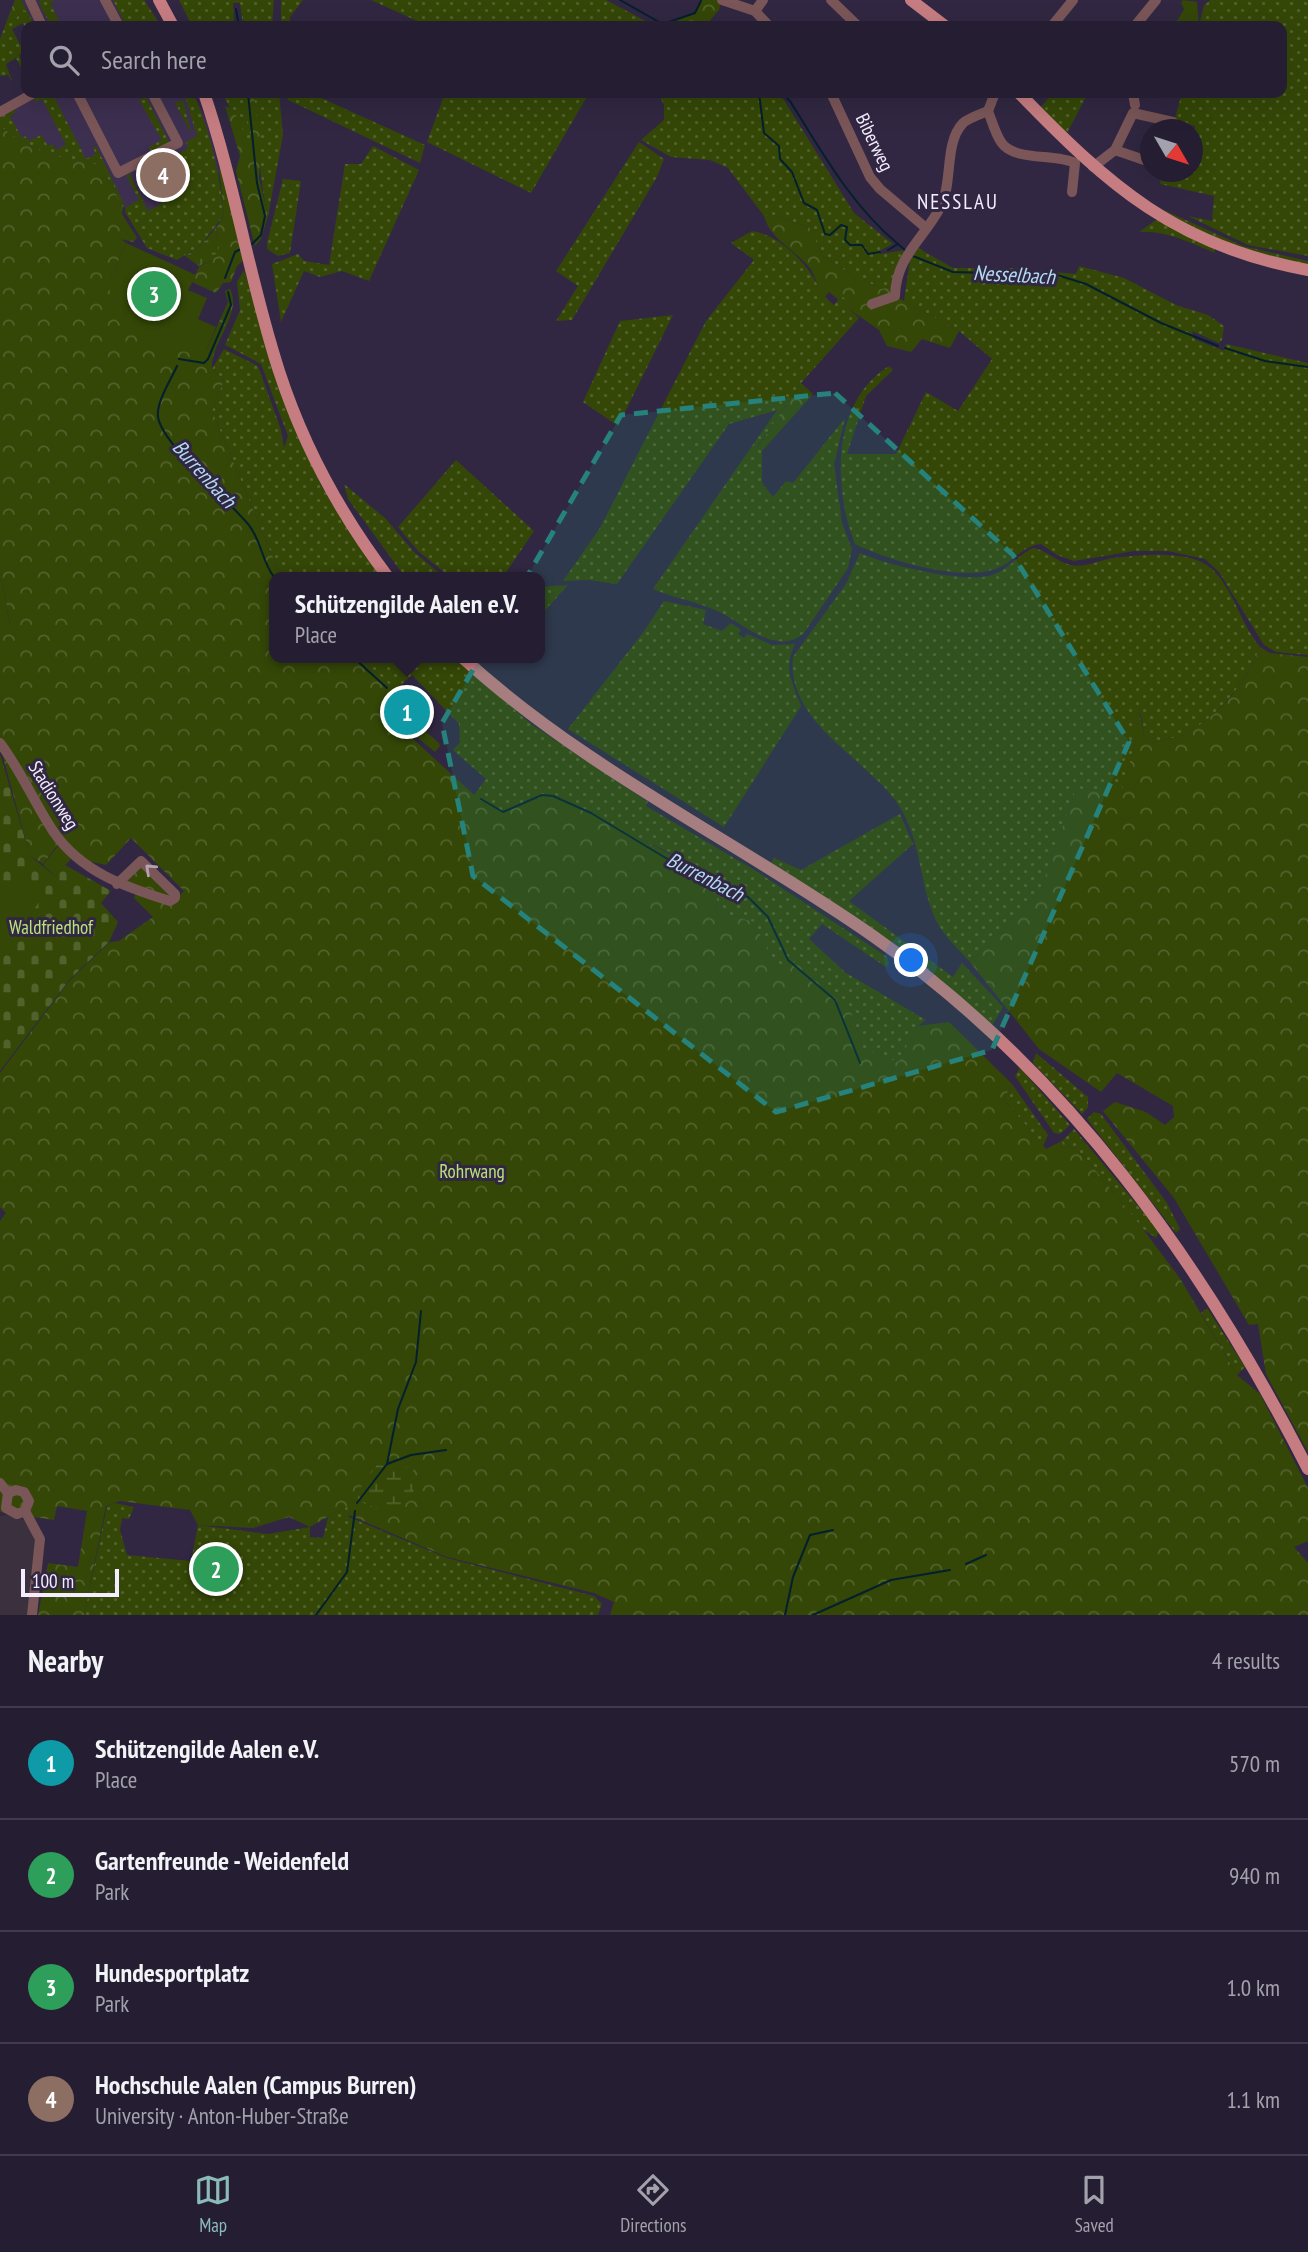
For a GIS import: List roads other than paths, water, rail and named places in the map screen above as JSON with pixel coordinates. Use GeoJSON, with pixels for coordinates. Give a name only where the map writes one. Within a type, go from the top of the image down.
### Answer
{"type":"FeatureCollection","features":[{"type":"Feature","properties":{"kind":"main road"},"geometry":{"type":"LineString","coordinates":[[159,0],[170,21]]}},
{"type":"Feature","properties":{"kind":"main road"},"geometry":{"type":"LineString","coordinates":[[911,0],[938,21]]}},
{"type":"Feature","properties":{"kind":"main road"},"geometry":{"type":"LineString","coordinates":[[205,98],[279,372],[309,446],[347,517],[385,572]]}},
{"type":"Feature","properties":{"kind":"main road"},"geometry":{"type":"LineString","coordinates":[[1024,98],[1093,167],[1155,214],[1195,235],[1244,255],[1308,270]]}},
{"type":"Feature","properties":{"kind":"main road"},"geometry":{"type":"LineString","coordinates":[[469,663],[521,708],[583,754],[834,910],[907,961],[986,1028],[1072,1113],[1148,1205],[1188,1262],[1260,1380],[1308,1469]]}},
{"type":"Feature","properties":{"kind":"street"},"geometry":{"type":"LineString","coordinates":[[30,0],[40,21]]}},
{"type":"Feature","properties":{"kind":"street"},"geometry":{"type":"LineString","coordinates":[[105,0],[116,21]]}},
{"type":"Feature","properties":{"kind":"street"},"geometry":{"type":"LineString","coordinates":[[722,0],[755,11],[764,21]]}},
{"type":"Feature","properties":{"kind":"street"},"geometry":{"type":"LineString","coordinates":[[755,11],[762,0]]}},
{"type":"Feature","properties":{"kind":"street"},"geometry":{"type":"LineString","coordinates":[[831,0],[854,21]]}},
{"type":"Feature","properties":{"kind":"street"},"geometry":{"type":"LineString","coordinates":[[1056,21],[1073,0]]}},
{"type":"Feature","properties":{"kind":"street"},"geometry":{"type":"LineString","coordinates":[[1139,21],[1156,0]]}},
{"type":"Feature","properties":{"kind":"street"},"geometry":{"type":"LineString","coordinates":[[0,113],[26,98]]}},
{"type":"Feature","properties":{"kind":"street"},"geometry":{"type":"LineString","coordinates":[[80,98],[118,173],[178,144],[155,98]]}},
{"type":"Feature","properties":{"kind":"street","name":"Biberweg"},"geometry":{"type":"LineString","coordinates":[[836,98],[854,147],[870,177],[880,189],[926,228]]}},
{"type":"Feature","properties":{"kind":"street"},"geometry":{"type":"LineString","coordinates":[[872,304],[895,296],[895,277],[907,252],[942,205],[955,138],[964,122],[988,111],[993,98]]}},
{"type":"Feature","properties":{"kind":"street"},"geometry":{"type":"LineString","coordinates":[[1134,98],[1135,105]]}},
{"type":"Feature","properties":{"kind":"street"},"geometry":{"type":"LineString","coordinates":[[988,111],[1002,144],[1009,150],[1064,158],[1075,163],[1072,192]]}},
{"type":"Feature","properties":{"kind":"street"},"geometry":{"type":"LineString","coordinates":[[1093,167],[1115,150],[1133,113],[1160,119]]}},
{"type":"Feature","properties":{"kind":"street"},"geometry":{"type":"LineString","coordinates":[[1115,150],[1140,159]]}},
{"type":"Feature","properties":{"kind":"street","name":"Stadionweg"},"geometry":{"type":"LineString","coordinates":[[0,743],[61,842],[85,863],[117,884],[170,901],[175,898],[175,894],[141,861],[117,884]]}},
{"type":"Feature","properties":{"kind":"street"},"geometry":{"type":"LineString","coordinates":[[0,1483],[8,1493],[6,1508],[17,1514],[24,1511],[29,1501],[24,1492],[16,1490],[8,1493]]}},
{"type":"Feature","properties":{"kind":"street"},"geometry":{"type":"LineString","coordinates":[[24,1511],[40,1539],[32,1615]]}},
{"type":"Feature","properties":{"kind":"waterway"},"geometry":{"type":"LineString","coordinates":[[620,0],[657,21]]}},
{"type":"Feature","properties":{"kind":"waterway"},"geometry":{"type":"LineString","coordinates":[[672,21],[695,13],[701,1]]}},
{"type":"Feature","properties":{"kind":"waterway","name":"Burrenbach"},"geometry":{"type":"LineString","coordinates":[[236,9],[238,21]]}},
{"type":"Feature","properties":{"kind":"waterway","name":"Burrenbach"},"geometry":{"type":"LineString","coordinates":[[248,98],[257,183],[265,216],[261,235],[252,244]]}},
{"type":"Feature","properties":{"kind":"waterway","name":"Nesselbach"},"geometry":{"type":"LineString","coordinates":[[760,98],[764,133],[779,146],[780,159],[792,172],[804,203],[817,210],[825,234],[830,235],[841,225],[847,227],[845,240],[850,245],[862,245],[868,254],[880,252]]}},
{"type":"Feature","properties":{"kind":"waterway"},"geometry":{"type":"LineString","coordinates":[[787,98],[852,195],[881,229],[898,244]]}},
{"type":"Feature","properties":{"kind":"waterway","name":"Nesselbach"},"geometry":{"type":"LineString","coordinates":[[888,250],[898,244],[906,251]]}},
{"type":"Feature","properties":{"kind":"waterway","name":"Burrenbach"},"geometry":{"type":"LineString","coordinates":[[225,278],[235,252],[241,249]]}},
{"type":"Feature","properties":{"kind":"waterway","name":"Nesselbach"},"geometry":{"type":"LineString","coordinates":[[913,256],[953,272],[1057,275],[1086,284],[1161,323],[1218,346]]}},
{"type":"Feature","properties":{"kind":"waterway","name":"Burrenbach"},"geometry":{"type":"LineString","coordinates":[[179,359],[204,363],[208,359],[231,305],[228,292]]}},
{"type":"Feature","properties":{"kind":"waterway","name":"Nesselbach"},"geometry":{"type":"LineString","coordinates":[[1225,348],[1265,361],[1308,367]]}},
{"type":"Feature","properties":{"kind":"waterway","name":"Burrenbach"},"geometry":{"type":"LineString","coordinates":[[177,366],[159,405],[158,417],[162,428],[183,457],[248,524],[271,572]]}},
{"type":"Feature","properties":{"kind":"waterway","name":"Burrenbach"},"geometry":{"type":"LineString","coordinates":[[360,663],[387,688]]}},
{"type":"Feature","properties":{"kind":"waterway","name":"Burrenbach"},"geometry":{"type":"LineString","coordinates":[[481,799],[503,812],[542,795],[553,796],[591,813],[684,869],[748,897],[768,917],[788,960],[835,1000],[860,1063]]}},
{"type":"Feature","properties":{"kind":"waterway"},"geometry":{"type":"LineString","coordinates":[[357,1503],[387,1464],[398,1409],[416,1362],[421,1311]]}},
{"type":"Feature","properties":{"kind":"waterway"},"geometry":{"type":"LineString","coordinates":[[387,1464],[411,1455],[446,1450]]}},
{"type":"Feature","properties":{"kind":"waterway"},"geometry":{"type":"LineString","coordinates":[[316,1615],[347,1572],[355,1511]]}},
{"type":"Feature","properties":{"kind":"waterway"},"geometry":{"type":"LineString","coordinates":[[785,1615],[793,1577],[810,1535],[833,1530]]}},
{"type":"Feature","properties":{"kind":"waterway"},"geometry":{"type":"LineString","coordinates":[[966,1564],[986,1555]]}},
{"type":"Feature","properties":{"kind":"waterway"},"geometry":{"type":"LineString","coordinates":[[813,1615],[891,1580],[950,1570]]}},
{"type":"Feature","properties":{"kind":"place","name":"Hochschule Aalen (Campus Burren)"},"geometry":{"type":"Point","coordinates":[163,175]}},
{"type":"Feature","properties":{"kind":"place","name":"Hundesportplatz"},"geometry":{"type":"Point","coordinates":[154,294]}},
{"type":"Feature","properties":{"kind":"place","name":"Schützengilde Aalen e.V."},"geometry":{"type":"Point","coordinates":[407,712]}},
{"type":"Feature","properties":{"kind":"place","name":"Gartenfreunde - Weidenfeld"},"geometry":{"type":"Point","coordinates":[216,1569]}},
{"type":"Feature","properties":{"kind":"district","name":"NESSLAU"},"geometry":{"type":"Point","coordinates":[958,202]}},
{"type":"Feature","properties":{"kind":"park label","name":"Waldfriedhof"},"geometry":{"type":"Point","coordinates":[51,927]}},
{"type":"Feature","properties":{"kind":"park label","name":"Rohrwang"},"geometry":{"type":"Point","coordinates":[472,1171]}}]}
